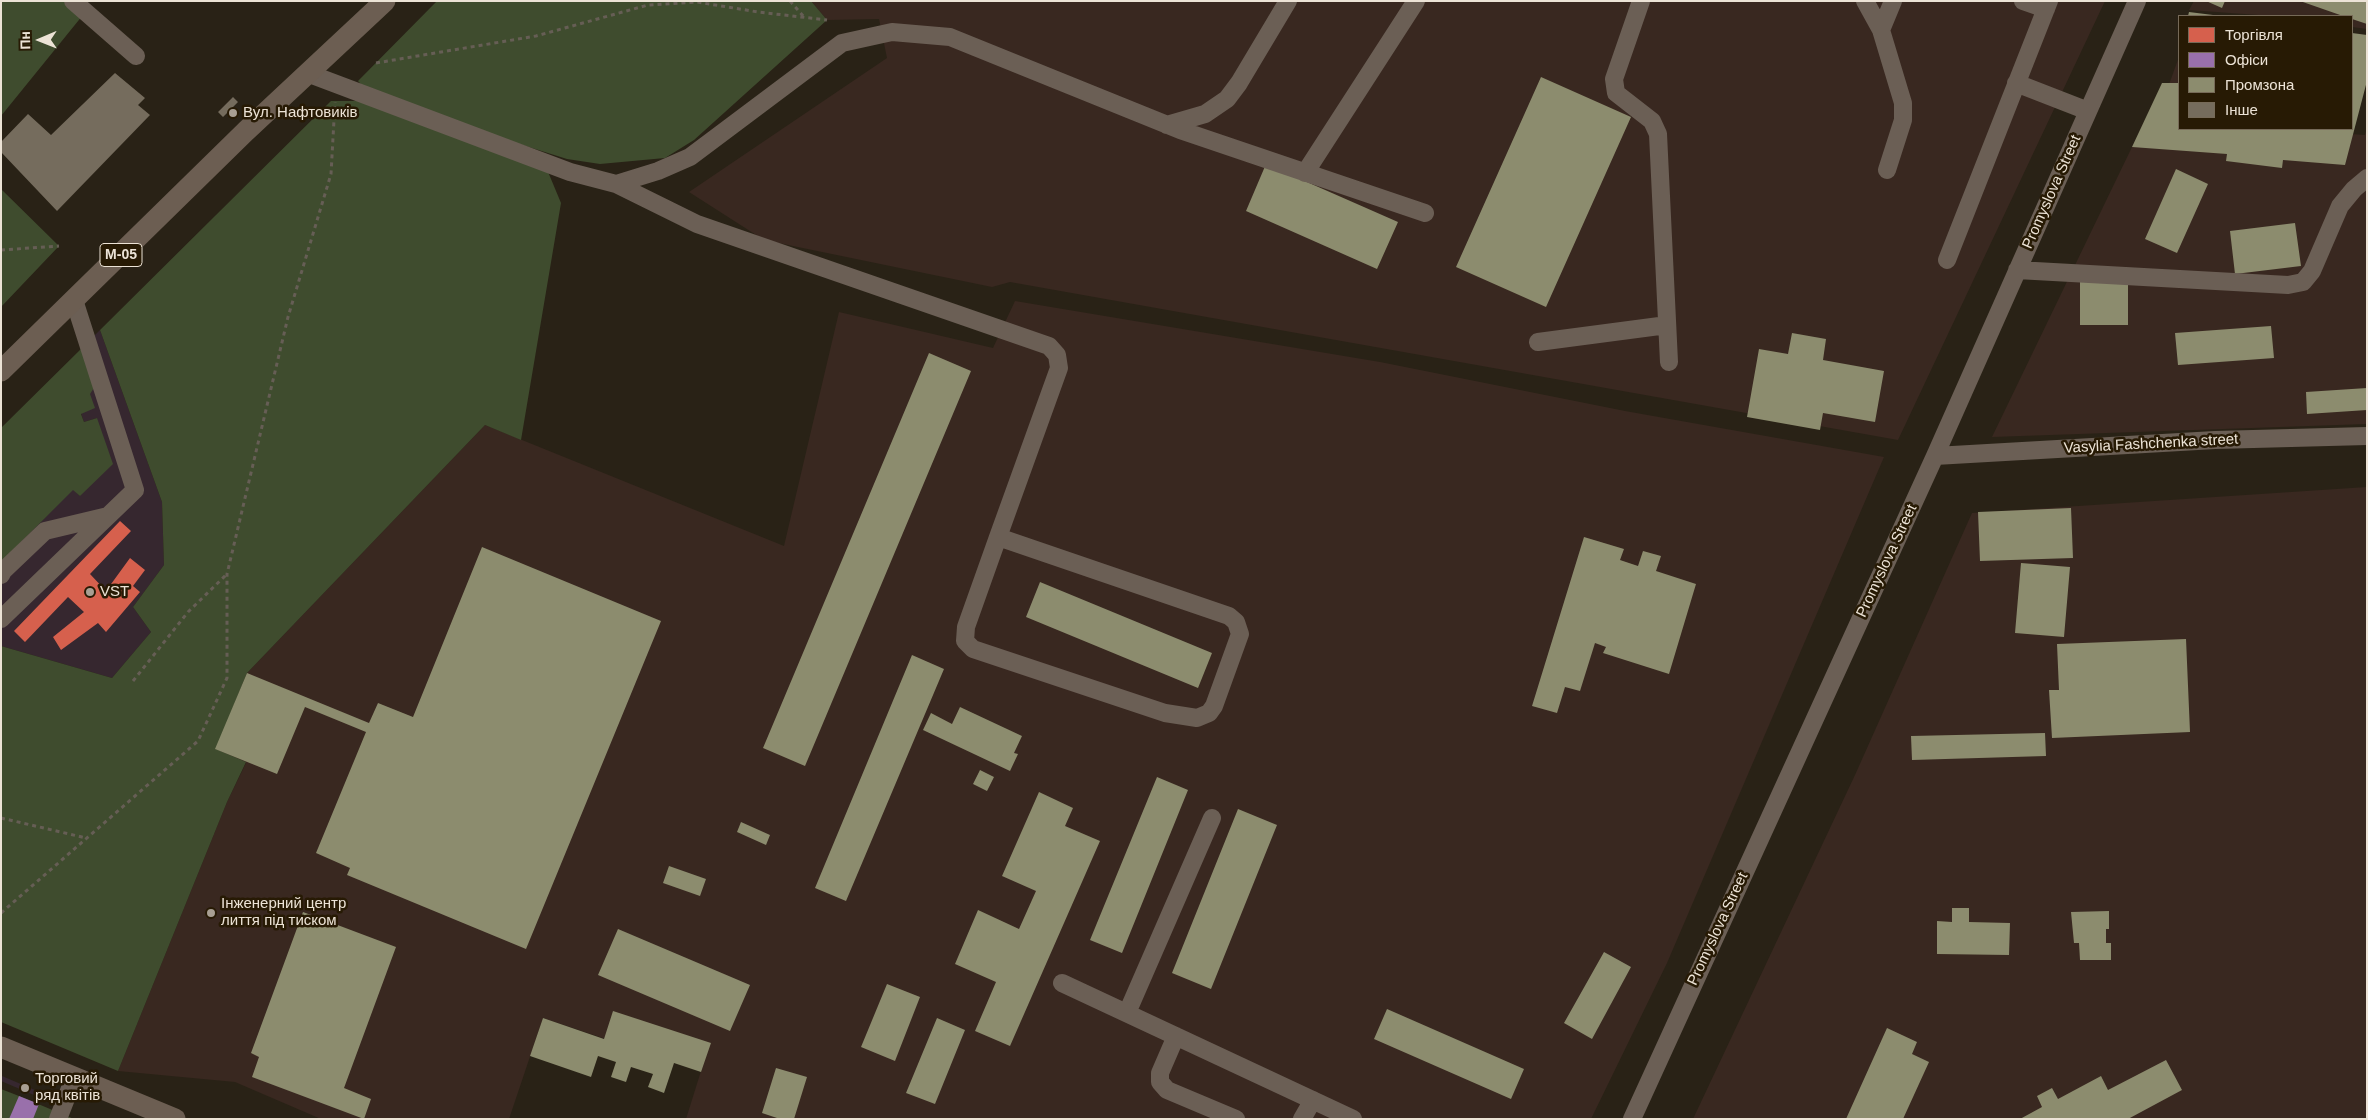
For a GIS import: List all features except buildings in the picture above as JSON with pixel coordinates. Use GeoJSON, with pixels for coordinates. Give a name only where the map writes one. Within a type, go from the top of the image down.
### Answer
{"type":"FeatureCollection","features":[{"type":"Feature","properties":{"kind":"main road","name":"М-05"},"geometry":{"type":"LineString","coordinates":[[1,372],[307,73],[385,1]]}},
{"type":"Feature","properties":{"kind":"main road"},"geometry":{"type":"LineString","coordinates":[[1,1047],[175,1119]]}},
{"type":"Feature","properties":{"kind":"street"},"geometry":{"type":"LineString","coordinates":[[73,1],[136,56]]}},
{"type":"Feature","properties":{"kind":"street"},"geometry":{"type":"LineString","coordinates":[[1167,125],[1205,114],[1227,99],[1240,83],[1288,1]]}},
{"type":"Feature","properties":{"kind":"street"},"geometry":{"type":"LineString","coordinates":[[1305,172],[1416,1]]}},
{"type":"Feature","properties":{"kind":"street"},"geometry":{"type":"LineString","coordinates":[[1641,1],[1614,79],[1616,93],[1652,121],[1658,134],[1669,362]]}},
{"type":"Feature","properties":{"kind":"street"},"geometry":{"type":"LineString","coordinates":[[1865,1],[1881,30],[1904,111],[1887,170]]}},
{"type":"Feature","properties":{"kind":"street"},"geometry":{"type":"LineString","coordinates":[[1947,260],[2047,5],[2023,1]]}},
{"type":"Feature","properties":{"kind":"street","name":"Promyslova Street"},"geometry":{"type":"LineString","coordinates":[[1632,1119],[1935,456],[2137,1]]}},
{"type":"Feature","properties":{"kind":"street"},"geometry":{"type":"LineString","coordinates":[[1881,30],[1896,2]]}},
{"type":"Feature","properties":{"kind":"street"},"geometry":{"type":"LineString","coordinates":[[616,184],[658,171],[690,157],[842,43],[892,32],[950,37],[1167,125],[1425,212]]}},
{"type":"Feature","properties":{"kind":"street"},"geometry":{"type":"LineString","coordinates":[[307,73],[570,172],[616,184],[697,224],[1048,346],[1057,355],[1059,368],[998,537],[966,627],[965,641],[973,649],[1165,713],[1197,718],[1209,713],[1214,706],[1240,634],[1236,622],[1230,616],[998,537]]}},
{"type":"Feature","properties":{"kind":"street"},"geometry":{"type":"LineString","coordinates":[[2016,83],[2088,111]]}},
{"type":"Feature","properties":{"kind":"street"},"geometry":{"type":"LineString","coordinates":[[2018,270],[2288,284],[2303,282],[2312,271],[2340,206],[2354,188],[2367,178]]}},
{"type":"Feature","properties":{"kind":"street"},"geometry":{"type":"LineString","coordinates":[[1,619],[135,490],[74,300]]}},
{"type":"Feature","properties":{"kind":"street"},"geometry":{"type":"LineString","coordinates":[[1538,342],[1668,325]]}},
{"type":"Feature","properties":{"kind":"street","name":"Vasylia Fashchenka street"},"geometry":{"type":"LineString","coordinates":[[1935,456],[2215,440],[2367,436]]}},
{"type":"Feature","properties":{"kind":"street"},"geometry":{"type":"LineString","coordinates":[[1,575],[3,570],[45,531],[109,515]]}},
{"type":"Feature","properties":{"kind":"street"},"geometry":{"type":"LineString","coordinates":[[1127,1013],[1212,818]]}},
{"type":"Feature","properties":{"kind":"street"},"geometry":{"type":"LineString","coordinates":[[1062,983],[1352,1119]]}},
{"type":"Feature","properties":{"kind":"street"},"geometry":{"type":"LineString","coordinates":[[1176,1036],[1160,1073],[1160,1082],[1167,1090],[1236,1119]]}},
{"type":"Feature","properties":{"kind":"street"},"geometry":{"type":"LineString","coordinates":[[59,1116],[74,1078]]}},
{"type":"Feature","properties":{"kind":"street"},"geometry":{"type":"LineString","coordinates":[[1302,1119],[1313,1100]]}},
{"type":"Feature","properties":{"kind":"path"},"geometry":{"type":"LineString","coordinates":[[790,1],[804,17]]}},
{"type":"Feature","properties":{"kind":"path"},"geometry":{"type":"LineString","coordinates":[[376,62],[536,36],[648,5],[697,2],[827,20]]}},
{"type":"Feature","properties":{"kind":"path"},"geometry":{"type":"LineString","coordinates":[[1,913],[198,741],[227,678],[227,574],[288,317],[330,174],[335,101]]}},
{"type":"Feature","properties":{"kind":"path"},"geometry":{"type":"LineString","coordinates":[[1,250],[59,246]]}},
{"type":"Feature","properties":{"kind":"path"},"geometry":{"type":"LineString","coordinates":[[133,681],[188,612],[227,574]]}},
{"type":"Feature","properties":{"kind":"path"},"geometry":{"type":"LineString","coordinates":[[1,818],[86,838]]}},
{"type":"Feature","properties":{"kind":"shaded area"},"geometry":{"type":"Polygon","coordinates":[[[811,1],[2105,1],[1898,440],[1010,282],[992,287],[764,240],[689,192],[887,58],[879,19],[827,20],[811,1]]]}},
{"type":"Feature","properties":{"kind":"shaded area"},"geometry":{"type":"Polygon","coordinates":[[[2194,1],[2367,1],[2367,29],[2353,27],[2353,15],[2258,15],[2189,10],[2194,1]]]}},
{"type":"Feature","properties":{"kind":"shaded area"},"geometry":{"type":"Polygon","coordinates":[[[2178,60],[2178,114],[2159,111],[2178,60]]]}},
{"type":"Feature","properties":{"kind":"shaded area"},"geometry":{"type":"Polygon","coordinates":[[[2148,119],[2178,121],[2178,130],[2296,130],[2365,135],[2367,127],[2367,424],[1992,437],[2132,147],[2148,119]]]}},
{"type":"Feature","properties":{"kind":"shaded area"},"geometry":{"type":"Polygon","coordinates":[[[1015,301],[1380,362],[1625,411],[1884,457],[1667,963],[1591,1119],[686,1119],[701,1071],[543,1018],[509,1119],[321,1119],[235,1082],[118,1071],[227,802],[246,763],[215,749],[247,673],[485,425],[784,546],[839,312],[993,348],[1015,301]]]}},
{"type":"Feature","properties":{"kind":"shaded area"},"geometry":{"type":"Polygon","coordinates":[[[100,330],[162,502],[164,565],[133,607],[151,632],[112,678],[1,646],[1,562],[73,489],[80,496],[97,418],[84,422],[81,413],[90,394],[83,347],[100,330]]]}},
{"type":"Feature","properties":{"kind":"shaded area"},"geometry":{"type":"Polygon","coordinates":[[[2367,487],[2367,1119],[1693,1119],[1855,775],[1972,513],[2367,487]]]}},
{"type":"Feature","properties":{"kind":"shaded area","name":"Торговий ряд квітів"},"geometry":{"type":"Polygon","coordinates":[[[2,1076],[49,1096],[48,1101],[1,1081],[2,1076]]]}},
{"type":"Feature","properties":{"kind":"green space"},"geometry":{"type":"Polygon","coordinates":[[[1,1],[79,1],[87,10],[1,116],[1,1]]]}},
{"type":"Feature","properties":{"kind":"green space"},"geometry":{"type":"Polygon","coordinates":[[[437,1],[811,1],[827,20],[694,140],[665,158],[600,164],[567,159],[373,98],[358,81],[437,1]]]}},
{"type":"Feature","properties":{"kind":"green space"},"geometry":{"type":"Polygon","coordinates":[[[331,101],[374,101],[546,167],[561,203],[521,440],[485,425],[247,673],[216,749],[246,762],[227,802],[118,1071],[1,1022],[1,646],[112,678],[151,632],[133,607],[164,565],[162,502],[100,330],[331,101]]]}},
{"type":"Feature","properties":{"kind":"green space"},"geometry":{"type":"Polygon","coordinates":[[[1,189],[59,246],[1,307],[1,189]]]}},
{"type":"Feature","properties":{"kind":"green space"},"geometry":{"type":"Polygon","coordinates":[[[83,347],[97,383],[90,394],[95,408],[81,414],[84,422],[97,418],[113,464],[80,496],[73,490],[1,562],[1,428],[83,347]]]}},
{"type":"Feature","properties":{"kind":"green space"},"geometry":{"type":"Polygon","coordinates":[[[1,1089],[19,1096],[74,1119],[1,1119],[1,1089]]]}},
{"type":"Feature","properties":{"kind":"place","name":"Вул. Нафтовиків"},"geometry":{"type":"Point","coordinates":[233,113]}},
{"type":"Feature","properties":{"kind":"place","name":"VST"},"geometry":{"type":"Point","coordinates":[90,592]}},
{"type":"Feature","properties":{"kind":"place","name":"Інженерний центр лиття під тиском"},"geometry":{"type":"Point","coordinates":[211,913]}},
{"type":"Feature","properties":{"kind":"place","name":"Торговий ряд квітів"},"geometry":{"type":"Point","coordinates":[25,1088]}}]}
